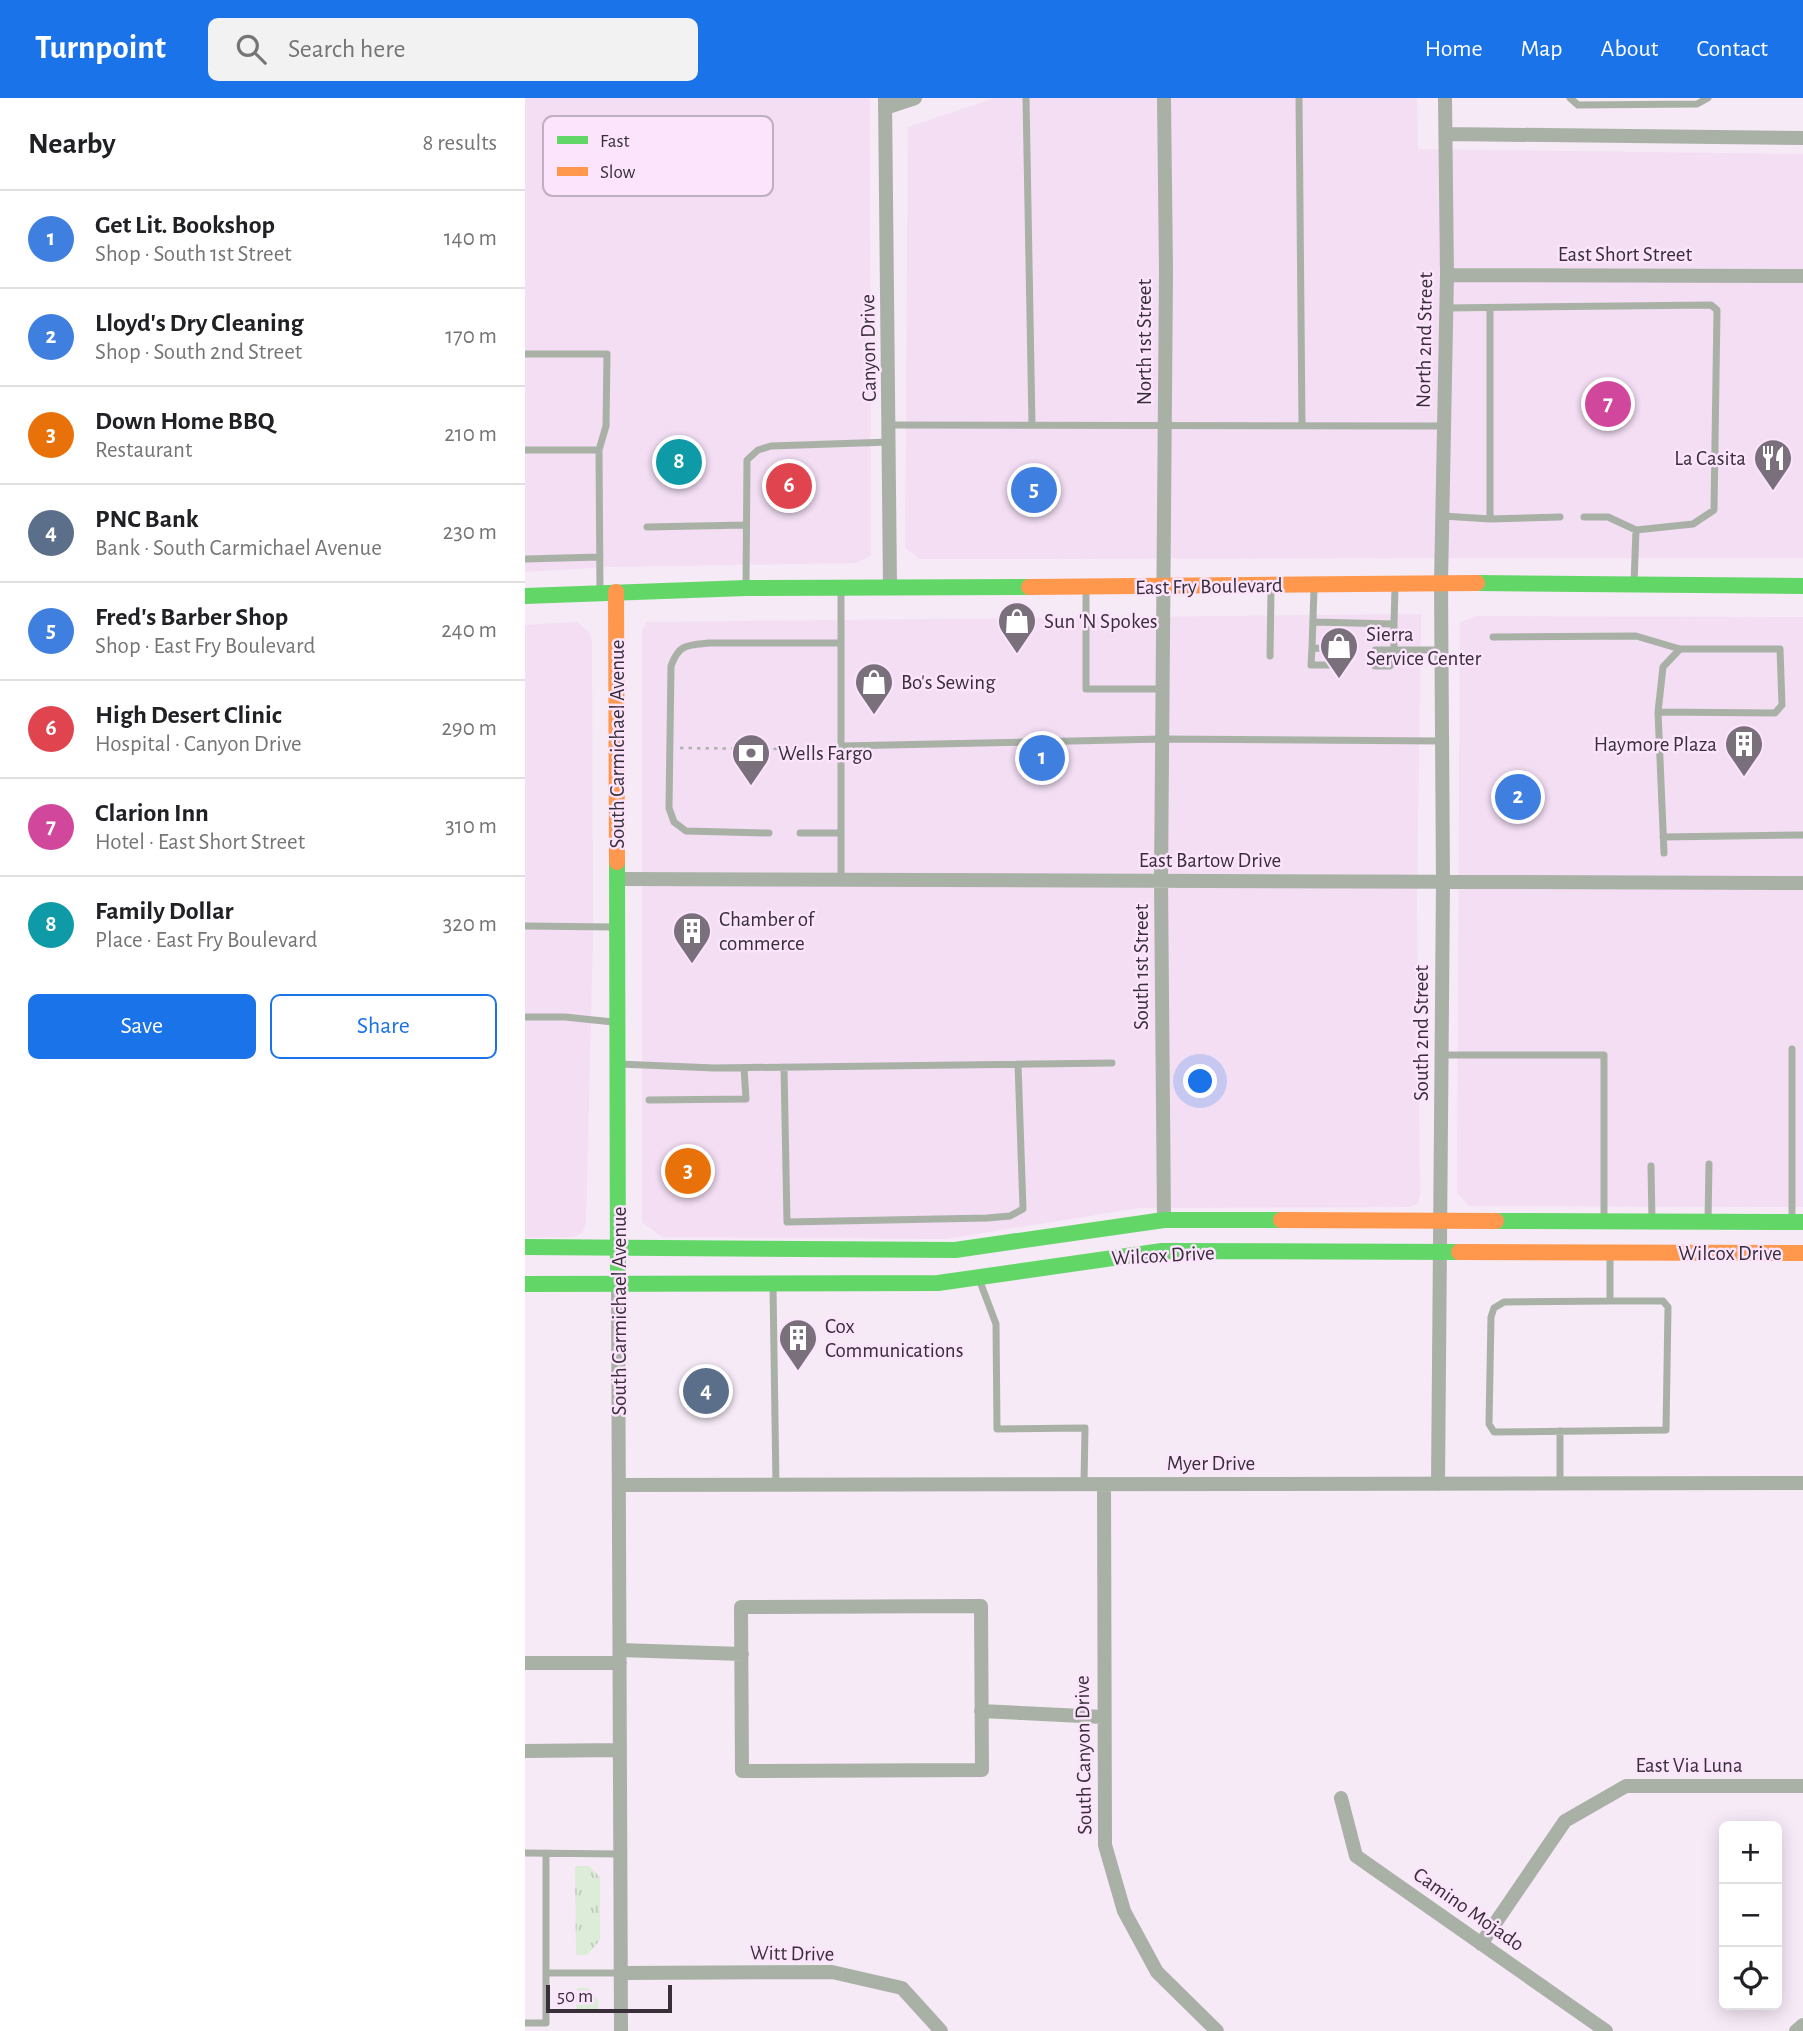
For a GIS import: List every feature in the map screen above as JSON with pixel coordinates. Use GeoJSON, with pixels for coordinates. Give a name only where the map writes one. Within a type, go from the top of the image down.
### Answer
{"type":"FeatureCollection","features":[{"type":"Feature","properties":{"kind":"street"},"geometry":{"type":"LineString","coordinates":[[885,103],[915,98]]}},
{"type":"Feature","properties":{"kind":"street","name":"North 1st Street"},"geometry":{"type":"LineString","coordinates":[[1164,98],[1164,587]]}},
{"type":"Feature","properties":{"kind":"street","name":"North 2nd Street"},"geometry":{"type":"LineString","coordinates":[[1441,583],[1447,275],[1445,98]]}},
{"type":"Feature","properties":{"kind":"street","name":"Canyon Drive"},"geometry":{"type":"LineString","coordinates":[[885,103],[890,587]]}},
{"type":"Feature","properties":{"kind":"street"},"geometry":{"type":"LineString","coordinates":[[1446,134],[1803,138]]}},
{"type":"Feature","properties":{"kind":"street","name":"East Short Street"},"geometry":{"type":"LineString","coordinates":[[1447,275],[1803,276]]}},
{"type":"Feature","properties":{"kind":"street","name":"East Fry Boulevard"},"geometry":{"type":"LineString","coordinates":[[525,596],[746,588],[1164,587],[1395,583],[1803,586]]}},
{"type":"Feature","properties":{"kind":"street","name":"South 2nd Street"},"geometry":{"type":"LineString","coordinates":[[1438,1484],[1443,882],[1441,583]]}},
{"type":"Feature","properties":{"kind":"street","name":"South 1st Street"},"geometry":{"type":"LineString","coordinates":[[1164,587],[1161,881],[1164,1220]]}},
{"type":"Feature","properties":{"kind":"street","name":"South Carmichael Avenue"},"geometry":{"type":"LineString","coordinates":[[608,592],[617,879],[621,2031]]}},
{"type":"Feature","properties":{"kind":"street","name":"East Bartow Drive"},"geometry":{"type":"LineString","coordinates":[[617,879],[1803,883]]}},
{"type":"Feature","properties":{"kind":"street","name":"Wilcox Drive"},"geometry":{"type":"LineString","coordinates":[[525,1247],[955,1250],[1164,1220],[1797,1222]]}},
{"type":"Feature","properties":{"kind":"street","name":"Wilcox Drive"},"geometry":{"type":"LineString","coordinates":[[525,1284],[938,1283],[1162,1251],[1803,1253]]}},
{"type":"Feature","properties":{"kind":"street","name":"Myer Drive"},"geometry":{"type":"LineString","coordinates":[[619,1485],[1803,1483]]}},
{"type":"Feature","properties":{"kind":"street","name":"South Canyon Drive"},"geometry":{"type":"LineString","coordinates":[[1104,1484],[1105,1844],[1124,1910],[1157,1972],[1217,2031]]}},
{"type":"Feature","properties":{"kind":"street"},"geometry":{"type":"LineString","coordinates":[[981,1606],[981,1711],[982,1770],[742,1771],[741,1607],[981,1606]]}},
{"type":"Feature","properties":{"kind":"street"},"geometry":{"type":"LineString","coordinates":[[525,1663],[742,1654]]}},
{"type":"Feature","properties":{"kind":"street"},"geometry":{"type":"LineString","coordinates":[[981,1711],[1103,1717]]}},
{"type":"Feature","properties":{"kind":"street"},"geometry":{"type":"LineString","coordinates":[[525,1751],[620,1750]]}},
{"type":"Feature","properties":{"kind":"street","name":"East Via Luna"},"geometry":{"type":"LineString","coordinates":[[1481,1944],[1565,1821],[1626,1786],[1803,1786]]}},
{"type":"Feature","properties":{"kind":"street","name":"Camino Mojado"},"geometry":{"type":"LineString","coordinates":[[1341,1798],[1356,1856],[1606,2031]]}},
{"type":"Feature","properties":{"kind":"street","name":"Witt Drive"},"geometry":{"type":"LineString","coordinates":[[621,1973],[832,1972],[902,1988],[941,2031]]}},
{"type":"Feature","properties":{"kind":"street"},"geometry":{"type":"LineString","coordinates":[[1796,2031],[1803,2025]]}},
{"type":"Feature","properties":{"kind":"lane"},"geometry":{"type":"LineString","coordinates":[[1026,98],[1032,425]]}},
{"type":"Feature","properties":{"kind":"lane"},"geometry":{"type":"LineString","coordinates":[[1299,98],[1302,425]]}},
{"type":"Feature","properties":{"kind":"lane"},"geometry":{"type":"LineString","coordinates":[[1570,98],[1578,105],[1697,104],[1708,98]]}},
{"type":"Feature","properties":{"kind":"lane"},"geometry":{"type":"LineString","coordinates":[[1446,308],[1711,306],[1717,310],[1714,510],[1693,524],[1636,530],[1608,517],[1584,517]]}},
{"type":"Feature","properties":{"kind":"lane"},"geometry":{"type":"LineString","coordinates":[[1490,308],[1490,519]]}},
{"type":"Feature","properties":{"kind":"lane"},"geometry":{"type":"LineString","coordinates":[[525,354],[607,354],[606,426],[599,450],[600,557],[608,592]]}},
{"type":"Feature","properties":{"kind":"lane"},"geometry":{"type":"LineString","coordinates":[[890,425],[1444,426]]}},
{"type":"Feature","properties":{"kind":"lane"},"geometry":{"type":"LineString","coordinates":[[746,588],[747,460],[758,450],[771,446],[890,442]]}},
{"type":"Feature","properties":{"kind":"lane"},"geometry":{"type":"LineString","coordinates":[[525,450],[599,450]]}},
{"type":"Feature","properties":{"kind":"lane"},"geometry":{"type":"LineString","coordinates":[[1443,516],[1490,519],[1560,517]]}},
{"type":"Feature","properties":{"kind":"lane"},"geometry":{"type":"LineString","coordinates":[[646,527],[745,525]]}},
{"type":"Feature","properties":{"kind":"lane"},"geometry":{"type":"LineString","coordinates":[[1634,584],[1636,530]]}},
{"type":"Feature","properties":{"kind":"lane"},"geometry":{"type":"LineString","coordinates":[[525,559],[600,557]]}},
{"type":"Feature","properties":{"kind":"lane"},"geometry":{"type":"LineString","coordinates":[[1375,666],[1389,666],[1394,661],[1395,583]]}},
{"type":"Feature","properties":{"kind":"lane"},"geometry":{"type":"LineString","coordinates":[[1314,584],[1311,664],[1345,664]]}},
{"type":"Feature","properties":{"kind":"lane"},"geometry":{"type":"LineString","coordinates":[[1270,656],[1272,585]]}},
{"type":"Feature","properties":{"kind":"lane"},"geometry":{"type":"LineString","coordinates":[[1086,587],[1086,689],[1163,689]]}},
{"type":"Feature","properties":{"kind":"lane"},"geometry":{"type":"LineString","coordinates":[[841,588],[841,880]]}},
{"type":"Feature","properties":{"kind":"lane"},"geometry":{"type":"LineString","coordinates":[[1313,622],[1394,624]]}},
{"type":"Feature","properties":{"kind":"lane"},"geometry":{"type":"LineString","coordinates":[[1493,637],[1636,636],[1680,649],[1780,649],[1782,705],[1775,713],[1658,712]]}},
{"type":"Feature","properties":{"kind":"lane"},"geometry":{"type":"LineString","coordinates":[[769,832],[686,831],[674,822],[669,808],[671,666],[676,653],[687,645],[841,643]]}},
{"type":"Feature","properties":{"kind":"lane"},"geometry":{"type":"LineString","coordinates":[[1312,648],[1345,649]]}},
{"type":"Feature","properties":{"kind":"lane"},"geometry":{"type":"LineString","coordinates":[[1664,853],[1658,712],[1663,667],[1680,649]]}},
{"type":"Feature","properties":{"kind":"lane"},"geometry":{"type":"LineString","coordinates":[[1375,650],[1442,650]]}},
{"type":"Feature","properties":{"kind":"lane"},"geometry":{"type":"LineString","coordinates":[[841,746],[1163,739],[1442,741]]}},
{"type":"Feature","properties":{"kind":"lane"},"geometry":{"type":"LineString","coordinates":[[800,833],[841,832]]}},
{"type":"Feature","properties":{"kind":"lane"},"geometry":{"type":"LineString","coordinates":[[1663,837],[1803,835]]}},
{"type":"Feature","properties":{"kind":"lane"},"geometry":{"type":"LineString","coordinates":[[525,926],[617,927]]}},
{"type":"Feature","properties":{"kind":"lane"},"geometry":{"type":"LineString","coordinates":[[525,1017],[565,1017],[618,1023]]}},
{"type":"Feature","properties":{"kind":"lane"},"geometry":{"type":"LineString","coordinates":[[1793,1049],[1797,1222]]}},
{"type":"Feature","properties":{"kind":"lane"},"geometry":{"type":"LineString","coordinates":[[1442,1055],[1604,1055],[1604,1221]]}},
{"type":"Feature","properties":{"kind":"lane"},"geometry":{"type":"LineString","coordinates":[[618,1064],[744,1068],[1112,1063]]}},
{"type":"Feature","properties":{"kind":"lane"},"geometry":{"type":"LineString","coordinates":[[784,1067],[787,1223],[987,1218],[1010,1216],[1023,1209],[1018,1064]]}},
{"type":"Feature","properties":{"kind":"lane"},"geometry":{"type":"LineString","coordinates":[[649,1100],[746,1098],[744,1068]]}},
{"type":"Feature","properties":{"kind":"lane"},"geometry":{"type":"LineString","coordinates":[[1708,1221],[1709,1164]]}},
{"type":"Feature","properties":{"kind":"lane"},"geometry":{"type":"LineString","coordinates":[[1651,1166],[1653,1221]]}},
{"type":"Feature","properties":{"kind":"lane"},"geometry":{"type":"LineString","coordinates":[[1610,1253],[1610,1301]]}},
{"type":"Feature","properties":{"kind":"lane"},"geometry":{"type":"LineString","coordinates":[[979,1278],[996,1324],[997,1429],[1085,1428],[1084,1484]]}},
{"type":"Feature","properties":{"kind":"lane"},"geometry":{"type":"LineString","coordinates":[[773,1283],[776,1485]]}},
{"type":"Feature","properties":{"kind":"lane"},"geometry":{"type":"LineString","coordinates":[[1610,1301],[1663,1301],[1668,1307],[1666,1430],[1494,1432],[1489,1424],[1491,1317],[1494,1308],[1504,1302],[1610,1301]]}},
{"type":"Feature","properties":{"kind":"lane"},"geometry":{"type":"LineString","coordinates":[[1560,1432],[1560,1483]]}},
{"type":"Feature","properties":{"kind":"lane"},"geometry":{"type":"LineString","coordinates":[[525,1853],[620,1854]]}},
{"type":"Feature","properties":{"kind":"lane"},"geometry":{"type":"LineString","coordinates":[[525,2023],[546,2023],[546,1853]]}},
{"type":"Feature","properties":{"kind":"lane"},"geometry":{"type":"LineString","coordinates":[[546,1973],[621,1973]]}},
{"type":"Feature","properties":{"kind":"path"},"geometry":{"type":"LineString","coordinates":[[670,748],[788,749],[788,754]]}},
{"type":"Feature","properties":{"kind":"shaded area"},"geometry":{"type":"Polygon","coordinates":[[[525,98],[870,98],[871,556],[857,563],[609,567],[525,572],[525,98]]]}},
{"type":"Feature","properties":{"kind":"shaded area"},"geometry":{"type":"Polygon","coordinates":[[[995,98],[1417,98],[1418,149],[1803,154],[1803,558],[919,559],[905,547],[908,127],[995,98]]]}},
{"type":"Feature","properties":{"kind":"shaded area"},"geometry":{"type":"Polygon","coordinates":[[[1421,614],[1417,904],[1418,1203],[1411,1207],[1139,1208],[945,1239],[662,1237],[642,1222],[642,631],[647,622],[1421,614]]]}},
{"type":"Feature","properties":{"kind":"shaded area"},"geometry":{"type":"Polygon","coordinates":[[[1476,616],[1803,617],[1803,1207],[1469,1206],[1457,1193],[1460,623],[1476,616]]]}},
{"type":"Feature","properties":{"kind":"shaded area"},"geometry":{"type":"Polygon","coordinates":[[[577,622],[590,633],[592,644],[593,935],[586,1224],[582,1233],[573,1237],[525,1238],[525,625],[577,622]]]}},
{"type":"Feature","properties":{"kind":"green space"},"geometry":{"type":"Polygon","coordinates":[[[575,1866],[589,1866],[600,1877],[600,1940],[587,1955],[576,1955],[575,1866]]]}},
{"type":"Feature","properties":{"kind":"green space"},"geometry":{"type":"Polygon","coordinates":[[[577,1988],[588,1988],[598,2000],[598,2010],[576,2010],[577,1988]]]}},
{"type":"Feature","properties":{"kind":"traffic: fast"},"geometry":{"type":"LineString","coordinates":[[1477,583],[1803,586]]}},
{"type":"Feature","properties":{"kind":"traffic: fast"},"geometry":{"type":"LineString","coordinates":[[525,596],[746,588],[1029,587]]}},
{"type":"Feature","properties":{"kind":"traffic: fast"},"geometry":{"type":"LineString","coordinates":[[617,862],[618,1285]]}},
{"type":"Feature","properties":{"kind":"traffic: fast"},"geometry":{"type":"LineString","coordinates":[[525,1247],[955,1250],[1164,1220],[1281,1220]]}},
{"type":"Feature","properties":{"kind":"traffic: fast"},"geometry":{"type":"LineString","coordinates":[[1496,1221],[1803,1222]]}},
{"type":"Feature","properties":{"kind":"traffic: fast"},"geometry":{"type":"LineString","coordinates":[[525,1284],[938,1283],[1162,1251],[1459,1252]]}},
{"type":"Feature","properties":{"kind":"traffic: slow"},"geometry":{"type":"LineString","coordinates":[[1029,587],[1477,583]]}},
{"type":"Feature","properties":{"kind":"traffic: slow"},"geometry":{"type":"LineString","coordinates":[[616,592],[617,862]]}},
{"type":"Feature","properties":{"kind":"traffic: slow"},"geometry":{"type":"LineString","coordinates":[[1281,1220],[1496,1221]]}},
{"type":"Feature","properties":{"kind":"traffic: slow"},"geometry":{"type":"LineString","coordinates":[[1459,1252],[1803,1253]]}},
{"type":"Feature","properties":{"kind":"place","name":"Clarion Inn"},"geometry":{"type":"Point","coordinates":[1608,404]}},
{"type":"Feature","properties":{"kind":"place","name":"Family Dollar"},"geometry":{"type":"Point","coordinates":[679,462]}},
{"type":"Feature","properties":{"kind":"place","name":"High Desert Clinic"},"geometry":{"type":"Point","coordinates":[789,486]}},
{"type":"Feature","properties":{"kind":"place","name":"Fred's Barber Shop"},"geometry":{"type":"Point","coordinates":[1034,490]}},
{"type":"Feature","properties":{"kind":"place","name":"La Casita"},"geometry":{"type":"Point","coordinates":[1773,492]}},
{"type":"Feature","properties":{"kind":"place","name":"Sun 'N Spokes"},"geometry":{"type":"Point","coordinates":[1017,655]}},
{"type":"Feature","properties":{"kind":"place","name":"Sierra Service Center"},"geometry":{"type":"Point","coordinates":[1339,680]}},
{"type":"Feature","properties":{"kind":"place","name":"Bo's Sewing"},"geometry":{"type":"Point","coordinates":[874,716]}},
{"type":"Feature","properties":{"kind":"place","name":"Get Lit. Bookshop"},"geometry":{"type":"Point","coordinates":[1042,758]}},
{"type":"Feature","properties":{"kind":"place","name":"Haymore Plaza"},"geometry":{"type":"Point","coordinates":[1744,778]}},
{"type":"Feature","properties":{"kind":"place","name":"Wells Fargo"},"geometry":{"type":"Point","coordinates":[751,787]}},
{"type":"Feature","properties":{"kind":"place","name":"Lloyd's Dry Cleaning"},"geometry":{"type":"Point","coordinates":[1518,797]}},
{"type":"Feature","properties":{"kind":"place","name":"Chamber of commerce"},"geometry":{"type":"Point","coordinates":[692,965]}},
{"type":"Feature","properties":{"kind":"place","name":"Down Home BBQ"},"geometry":{"type":"Point","coordinates":[688,1171]}},
{"type":"Feature","properties":{"kind":"place","name":"Cox Communications"},"geometry":{"type":"Point","coordinates":[798,1372]}},
{"type":"Feature","properties":{"kind":"place","name":"PNC Bank"},"geometry":{"type":"Point","coordinates":[706,1391]}}]}
